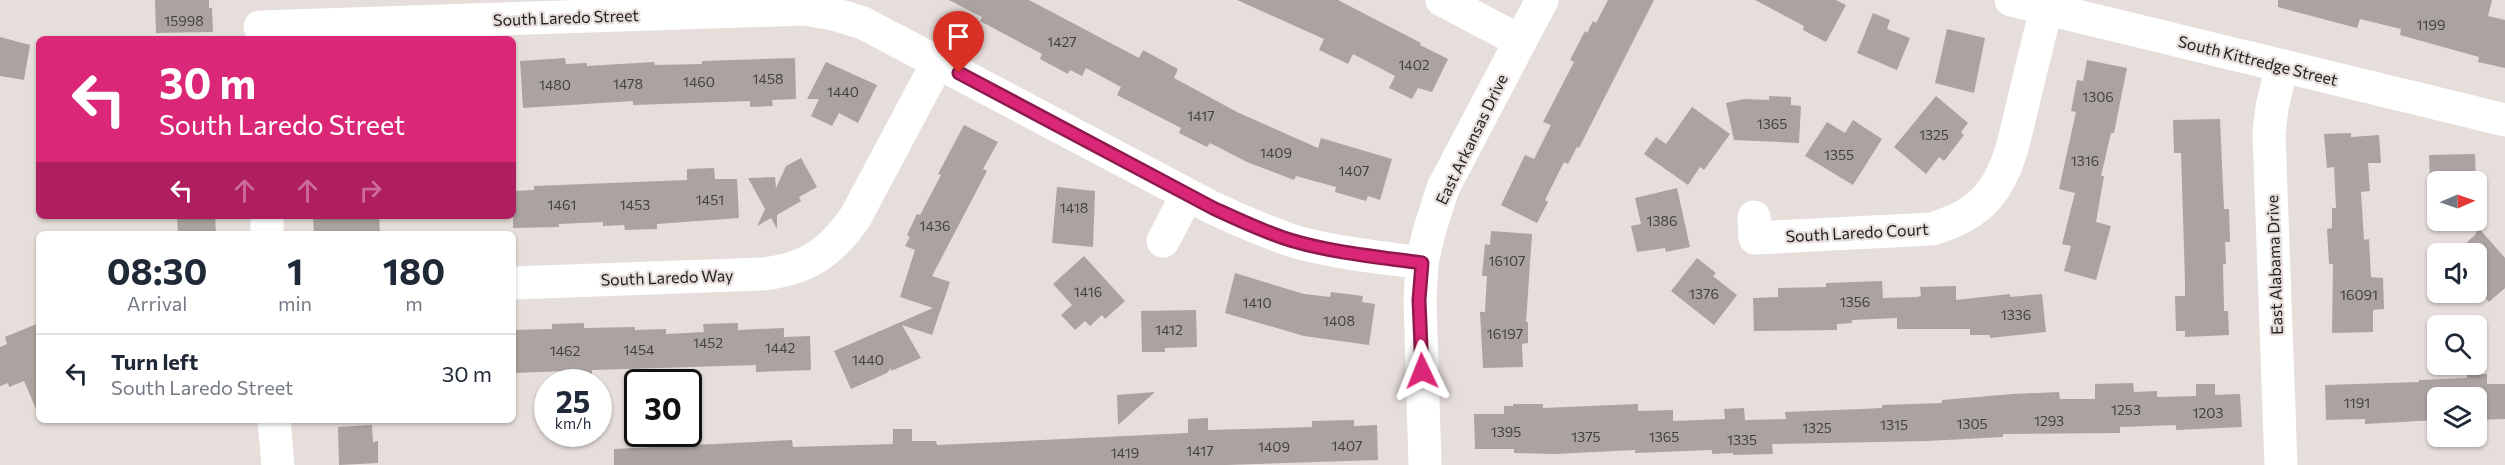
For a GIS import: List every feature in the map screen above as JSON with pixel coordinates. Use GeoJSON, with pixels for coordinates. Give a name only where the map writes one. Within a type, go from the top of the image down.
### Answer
{"type":"FeatureCollection","features":[{"type":"Feature","properties":{"kind":"street"},"geometry":{"type":"LineString","coordinates":[[1442,0],[1520,41]]}},
{"type":"Feature","properties":{"kind":"street","name":"East Arkansas Drive"},"geometry":{"type":"LineString","coordinates":[[1425,465],[1419,300],[1422,263],[1429,232],[1443,188],[1542,0]]}},
{"type":"Feature","properties":{"kind":"street","name":"South Kittredge Street"},"geometry":{"type":"LineString","coordinates":[[2011,0],[2505,120]]}},
{"type":"Feature","properties":{"kind":"street","name":"South Laredo Street"},"geometry":{"type":"LineString","coordinates":[[260,22],[804,9],[834,14],[863,23],[1187,195],[1252,226],[1292,240],[1347,252],[1422,263]]}},
{"type":"Feature","properties":{"kind":"street","name":"South Laredo Court"},"geometry":{"type":"LineString","coordinates":[[1754,217],[1755,238],[1932,229],[1982,216],[1989,195],[2001,177],[2011,152],[2046,9]]}},
{"type":"Feature","properties":{"kind":"street","name":"South Laredo Way"},"geometry":{"type":"LineString","coordinates":[[516,283],[763,274],[823,266],[856,216],[938,62]]}},
{"type":"Feature","properties":{"kind":"street","name":"East Alabama Drive"},"geometry":{"type":"LineString","coordinates":[[2281,465],[2270,134],[2272,107],[2282,66]]}},
{"type":"Feature","properties":{"kind":"street"},"geometry":{"type":"LineString","coordinates":[[1162,241],[1187,195]]}},
{"type":"Feature","properties":{"kind":"street"},"geometry":{"type":"LineString","coordinates":[[274,423],[278,465]]}},
{"type":"Feature","properties":{"kind":"building"},"geometry":{"type":"Polygon","coordinates":[[[155,0],[209,0],[209,8],[212,8],[213,32],[156,33],[155,0]]]}},
{"type":"Feature","properties":{"kind":"building"},"geometry":{"type":"Polygon","coordinates":[[[949,0],[1029,0],[1139,58],[1143,50],[1178,69],[1174,78],[1239,113],[1318,148],[1321,138],[1392,159],[1380,200],[1368,196],[1366,201],[1335,192],[1336,187],[1296,176],[1294,180],[1247,162],[1210,143],[1207,147],[1179,133],[1181,128],[1117,95],[1121,87],[1086,68],[1082,76],[1070,70],[1068,74],[1040,59],[1042,54],[980,21],[982,17],[949,0]]]}},
{"type":"Feature","properties":{"kind":"building"},"geometry":{"type":"Polygon","coordinates":[[[1237,0],[1338,0],[1448,59],[1432,92],[1418,88],[1412,99],[1389,88],[1395,76],[1353,54],[1348,64],[1319,50],[1324,39],[1237,0]]]}},
{"type":"Feature","properties":{"kind":"building"},"geometry":{"type":"Polygon","coordinates":[[[1608,0],[1654,0],[1579,148],[1577,147],[1568,164],[1564,162],[1545,200],[1548,202],[1537,223],[1501,205],[1525,155],[1534,159],[1551,125],[1543,122],[1574,62],[1570,60],[1585,31],[1587,33],[1593,21],[1596,23],[1608,0]]]}},
{"type":"Feature","properties":{"kind":"building"},"geometry":{"type":"Polygon","coordinates":[[[1755,0],[1836,0],[1846,5],[1826,42],[1803,30],[1804,26],[1755,0]]]}},
{"type":"Feature","properties":{"kind":"building"},"geometry":{"type":"Polygon","coordinates":[[[2278,0],[2492,0],[2488,16],[2505,20],[2505,68],[2478,62],[2479,57],[2400,35],[2401,29],[2360,19],[2357,28],[2278,7],[2278,0]]]}},
{"type":"Feature","properties":{"kind":"building"},"geometry":{"type":"Polygon","coordinates":[[[1873,13],[1890,20],[1887,29],[1910,38],[1897,70],[1857,53],[1873,13]]]}},
{"type":"Feature","properties":{"kind":"building"},"geometry":{"type":"Polygon","coordinates":[[[1947,29],[1985,38],[1974,93],[1935,83],[1947,29]]]}},
{"type":"Feature","properties":{"kind":"building"},"geometry":{"type":"Polygon","coordinates":[[[0,37],[30,45],[24,80],[0,76],[0,37]]]}},
{"type":"Feature","properties":{"kind":"building"},"geometry":{"type":"Polygon","coordinates":[[[565,58],[566,64],[587,63],[587,66],[654,62],[655,65],[702,64],[702,61],[795,58],[796,99],[772,100],[773,106],[750,107],[750,101],[633,105],[633,101],[523,108],[520,61],[565,58]]]}},
{"type":"Feature","properties":{"kind":"building"},"geometry":{"type":"Polygon","coordinates":[[[2087,60],[2127,68],[2114,133],[2111,133],[2101,176],[2104,176],[2096,222],[2111,226],[2096,280],[2064,271],[2071,246],[2062,244],[2075,193],[2059,189],[2076,112],[2071,111],[2077,80],[2083,81],[2087,60]]]}},
{"type":"Feature","properties":{"kind":"building"},"geometry":{"type":"Polygon","coordinates":[[[826,62],[877,85],[858,123],[839,113],[832,126],[811,116],[819,99],[807,99],[826,62]]]}},
{"type":"Feature","properties":{"kind":"building"},"geometry":{"type":"Polygon","coordinates":[[[1769,96],[1791,97],[1791,105],[1801,106],[1799,143],[1734,140],[1726,103],[1744,99],[1769,100],[1769,96]]]}},
{"type":"Feature","properties":{"kind":"building"},"geometry":{"type":"Polygon","coordinates":[[[1936,96],[1968,123],[1961,132],[1964,135],[1944,161],[1939,157],[1926,174],[1894,147],[1936,96]]]}},
{"type":"Feature","properties":{"kind":"building"},"geometry":{"type":"Polygon","coordinates":[[[1692,107],[1730,134],[1704,170],[1700,167],[1688,185],[1644,154],[1656,137],[1666,144],[1692,107]]]}},
{"type":"Feature","properties":{"kind":"building"},"geometry":{"type":"Polygon","coordinates":[[[2220,119],[2224,209],[2229,209],[2230,242],[2225,242],[2226,264],[2223,264],[2224,311],[2228,311],[2229,335],[2185,337],[2185,331],[2176,331],[2175,296],[2185,296],[2185,281],[2181,153],[2174,153],[2173,120],[2220,119]]]}},
{"type":"Feature","properties":{"kind":"building"},"geometry":{"type":"Polygon","coordinates":[[[1853,120],[1882,139],[1853,185],[1805,156],[1827,122],[1845,133],[1853,120]]]}},
{"type":"Feature","properties":{"kind":"building"},"geometry":{"type":"Polygon","coordinates":[[[964,125],[998,142],[983,169],[987,171],[932,276],[950,282],[932,335],[902,325],[921,358],[891,371],[891,368],[887,373],[851,389],[834,351],[933,308],[900,297],[915,250],[905,246],[910,237],[907,235],[917,214],[920,215],[941,175],[938,174],[964,125]]]}},
{"type":"Feature","properties":{"kind":"building"},"geometry":{"type":"Polygon","coordinates":[[[2351,133],[2351,137],[2379,135],[2381,163],[2368,163],[2370,191],[2361,192],[2364,240],[2369,239],[2371,277],[2383,278],[2384,309],[2373,310],[2373,332],[2332,333],[2333,264],[2329,264],[2327,229],[2332,228],[2332,208],[2336,208],[2334,167],[2327,168],[2324,134],[2351,133]]]}},
{"type":"Feature","properties":{"kind":"building"},"geometry":{"type":"Polygon","coordinates":[[[2475,154],[2476,171],[2430,171],[2429,155],[2475,154]]]}},
{"type":"Feature","properties":{"kind":"building"},"geometry":{"type":"Polygon","coordinates":[[[801,158],[817,187],[799,197],[801,201],[777,215],[777,229],[771,218],[757,226],[765,209],[748,178],[775,177],[776,188],[786,166],[801,158]]]}},
{"type":"Feature","properties":{"kind":"building"},"geometry":{"type":"Polygon","coordinates":[[[714,168],[715,179],[737,179],[739,218],[657,224],[657,229],[625,230],[624,225],[603,226],[603,222],[559,224],[559,227],[513,228],[513,219],[516,219],[516,191],[534,190],[534,186],[687,180],[687,169],[714,168]]]}},
{"type":"Feature","properties":{"kind":"building"},"geometry":{"type":"Polygon","coordinates":[[[1057,187],[1095,191],[1093,247],[1052,243],[1057,187]]]}},
{"type":"Feature","properties":{"kind":"building"},"geometry":{"type":"Polygon","coordinates":[[[1677,188],[1690,247],[1666,252],[1665,248],[1637,252],[1631,226],[1641,224],[1635,198],[1677,188]]]}},
{"type":"Feature","properties":{"kind":"building"},"geometry":{"type":"Polygon","coordinates":[[[177,219],[215,219],[216,231],[178,231],[177,219]]]}},
{"type":"Feature","properties":{"kind":"building"},"geometry":{"type":"Polygon","coordinates":[[[313,219],[379,219],[380,231],[314,231],[313,219]]]}},
{"type":"Feature","properties":{"kind":"building"},"geometry":{"type":"Polygon","coordinates":[[[1491,231],[1532,234],[1526,322],[1528,322],[1528,343],[1522,344],[1523,367],[1483,368],[1480,312],[1485,312],[1487,276],[1482,276],[1485,244],[1490,245],[1491,231]]]}},
{"type":"Feature","properties":{"kind":"building"},"geometry":{"type":"Polygon","coordinates":[[[2476,231],[2481,231],[2505,258],[2505,288],[2489,302],[2487,300],[2487,243],[2466,243],[2476,234],[2476,231]]]}},
{"type":"Feature","properties":{"kind":"building"},"geometry":{"type":"Polygon","coordinates":[[[1084,256],[1125,301],[1105,319],[1102,315],[1090,326],[1085,321],[1075,330],[1061,315],[1072,305],[1053,284],[1084,256]]]}},
{"type":"Feature","properties":{"kind":"building"},"geometry":{"type":"Polygon","coordinates":[[[1697,258],[1716,273],[1713,276],[1737,295],[1714,325],[1671,291],[1697,258]]]}},
{"type":"Feature","properties":{"kind":"building"},"geometry":{"type":"Polygon","coordinates":[[[1235,273],[1304,294],[1330,297],[1331,292],[1363,296],[1362,302],[1375,304],[1369,345],[1304,336],[1225,313],[1235,273]]]}},
{"type":"Feature","properties":{"kind":"building"},"geometry":{"type":"Polygon","coordinates":[[[1882,281],[1883,298],[1921,296],[1920,287],[1956,286],[1956,300],[2010,294],[2010,297],[2042,294],[2046,332],[1990,338],[1990,335],[1970,335],[1970,329],[1897,329],[1897,318],[1852,320],[1852,323],[1837,324],[1837,330],[1754,331],[1753,298],[1778,297],[1778,288],[1826,287],[1826,283],[1882,281]]]}},
{"type":"Feature","properties":{"kind":"building"},"geometry":{"type":"Polygon","coordinates":[[[1196,310],[1197,347],[1165,348],[1165,352],[1142,352],[1141,311],[1196,310]]]}},
{"type":"Feature","properties":{"kind":"building"},"geometry":{"type":"Polygon","coordinates":[[[584,323],[584,328],[666,329],[666,334],[704,332],[703,324],[738,323],[738,330],[784,328],[784,337],[810,336],[811,370],[756,372],[756,365],[534,369],[534,372],[516,373],[516,330],[552,329],[552,324],[584,323]]]}},
{"type":"Feature","properties":{"kind":"building"},"geometry":{"type":"Polygon","coordinates":[[[36,324],[36,409],[24,381],[9,387],[8,383],[0,386],[0,347],[7,344],[5,337],[36,324]]]}},
{"type":"Feature","properties":{"kind":"building"},"geometry":{"type":"Polygon","coordinates":[[[2467,375],[2487,375],[2487,384],[2505,384],[2505,419],[2487,420],[2487,387],[2427,387],[2427,421],[2365,424],[2365,419],[2326,420],[2325,385],[2467,378],[2467,375]]]}},
{"type":"Feature","properties":{"kind":"building"},"geometry":{"type":"Polygon","coordinates":[[[2133,383],[2134,392],[2157,391],[2157,397],[2196,396],[2196,384],[2215,384],[2215,395],[2240,394],[2242,427],[2176,430],[2176,425],[2120,427],[2120,433],[2003,434],[2003,437],[1927,441],[1772,444],[1773,454],[1712,454],[1712,450],[1635,453],[1635,450],[1554,454],[1514,453],[1514,449],[1475,449],[1474,414],[1504,414],[1504,406],[1513,406],[1513,404],[1543,404],[1543,408],[1638,404],[1638,411],[1673,410],[1673,421],[1725,419],[1724,409],[1744,408],[1745,420],[1786,419],[1785,412],[1882,408],[1882,405],[1942,403],[1942,400],[2013,394],[2059,392],[2060,399],[2095,399],[2095,384],[2133,383]]]}},
{"type":"Feature","properties":{"kind":"building"},"geometry":{"type":"Polygon","coordinates":[[[1155,392],[1118,425],[1117,395],[1155,392]]]}},
{"type":"Feature","properties":{"kind":"building"},"geometry":{"type":"Polygon","coordinates":[[[1208,418],[1208,430],[1312,427],[1312,421],[1354,420],[1354,426],[1377,425],[1378,460],[1226,465],[614,465],[614,449],[702,447],[702,445],[792,440],[793,447],[894,444],[891,442],[893,442],[893,429],[912,429],[912,441],[936,441],[937,445],[1188,433],[1188,419],[1208,418]]]}},
{"type":"Feature","properties":{"kind":"building"},"geometry":{"type":"Polygon","coordinates":[[[372,425],[373,442],[378,441],[378,463],[339,465],[338,427],[372,425]]]}},
{"type":"Feature","properties":{"kind":"route"},"geometry":{"type":"LineString","coordinates":[[959,73],[1213,208],[1252,226],[1292,240],[1347,252],[1422,263],[1419,300],[1422,371]]}}]}
